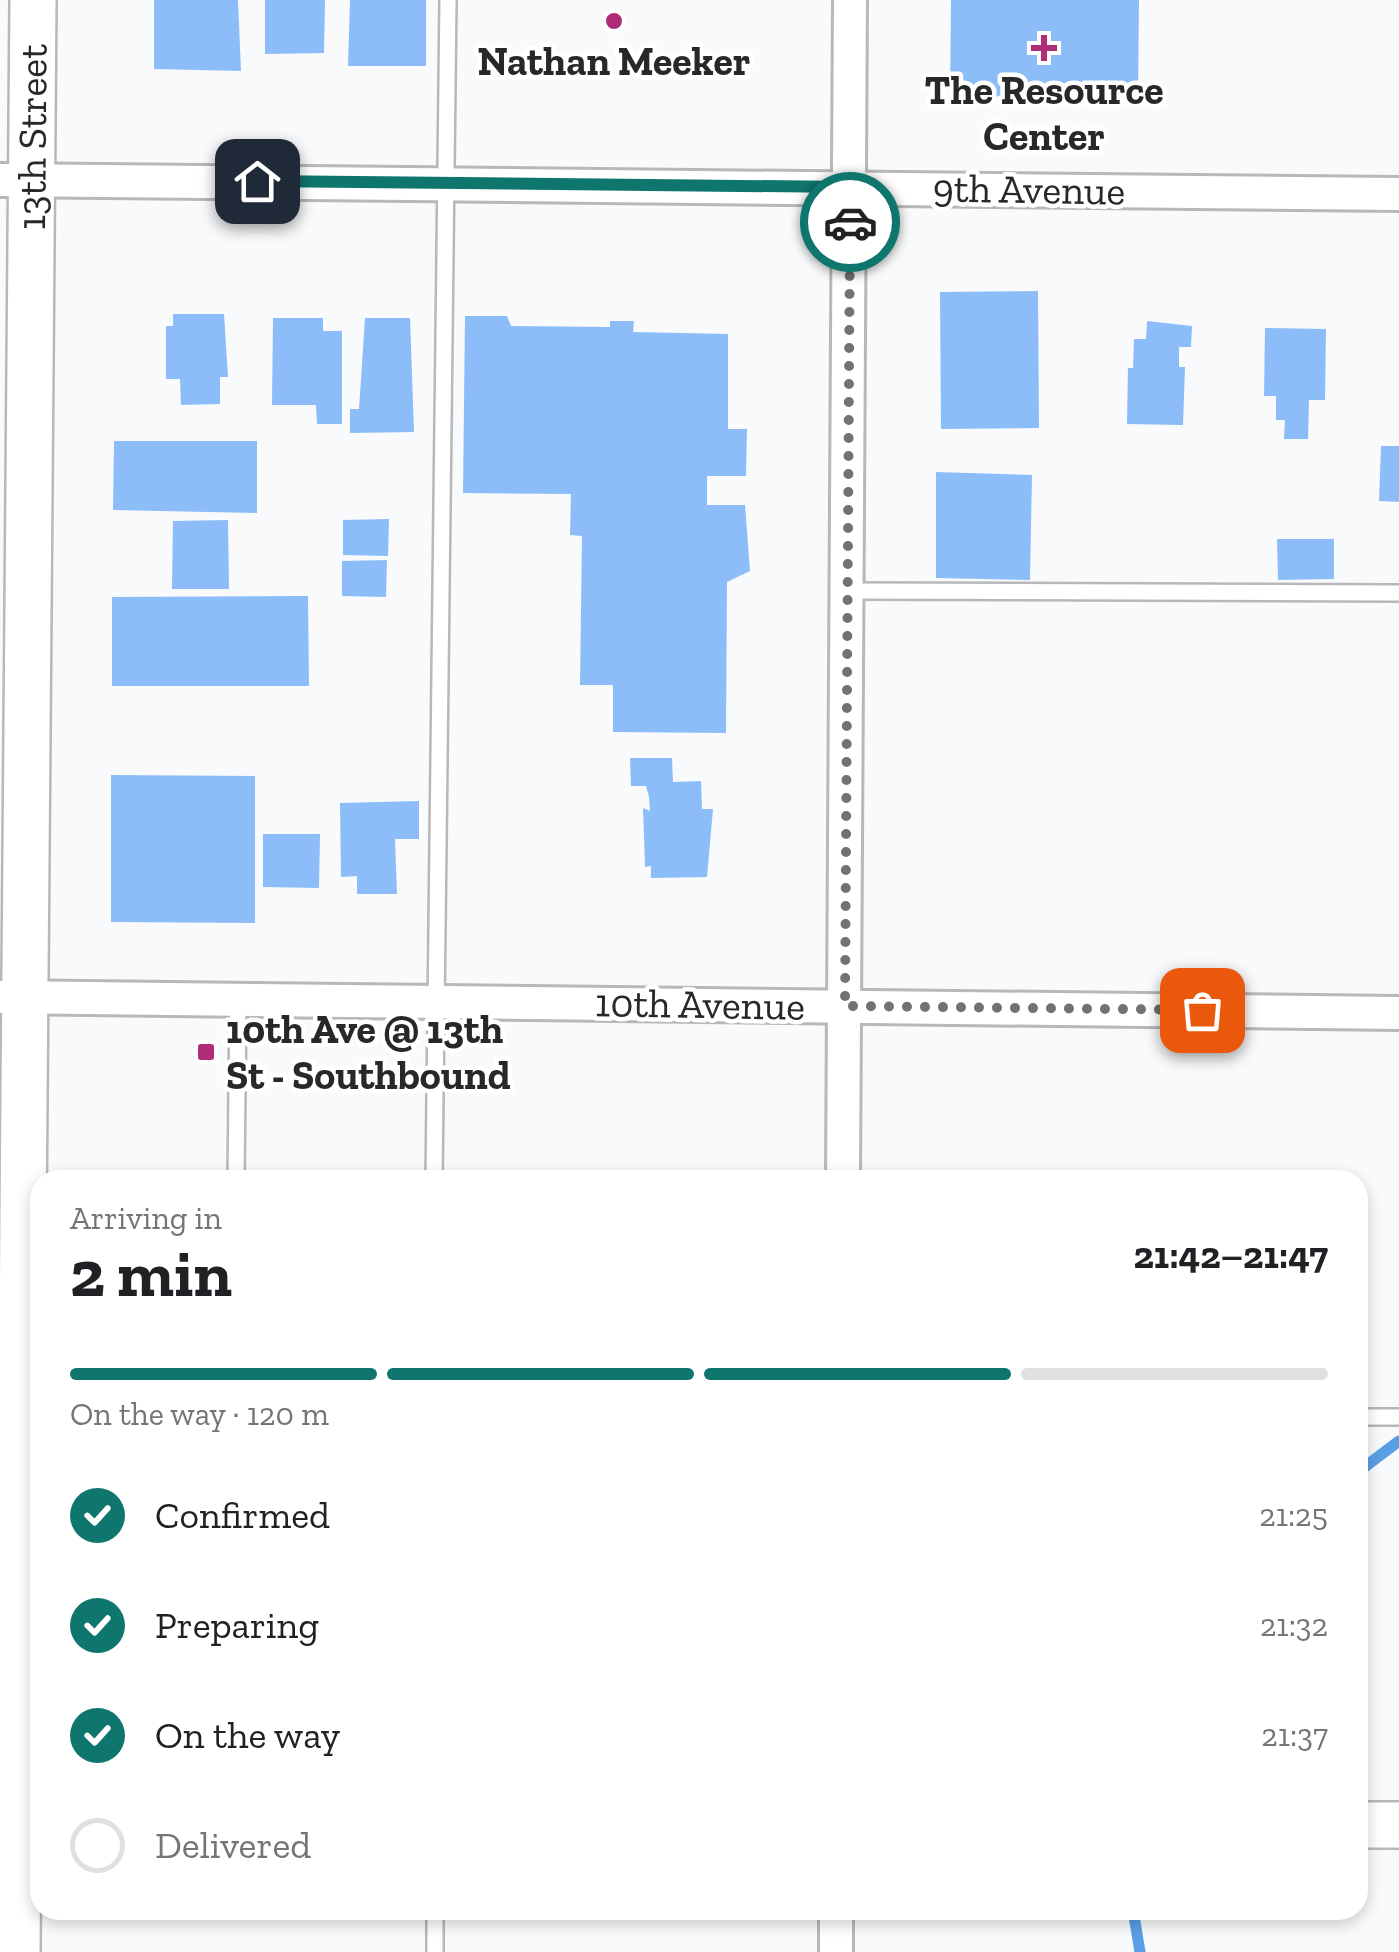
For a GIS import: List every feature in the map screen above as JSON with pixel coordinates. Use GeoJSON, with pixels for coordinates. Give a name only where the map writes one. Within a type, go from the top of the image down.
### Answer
{"type":"FeatureCollection","features":[{"type":"Feature","properties":{"kind":"street","name":"13th Street"},"geometry":{"type":"LineString","coordinates":[[30,1355],[12,998],[16,180],[33,0]]}},
{"type":"Feature","properties":{"kind":"street"},"geometry":{"type":"LineString","coordinates":[[843,1170],[850,0]]}},
{"type":"Feature","properties":{"kind":"street","name":"9th Avenue"},"geometry":{"type":"LineString","coordinates":[[16,180],[1399,194]]}},
{"type":"Feature","properties":{"kind":"street","name":"10th Avenue"},"geometry":{"type":"LineString","coordinates":[[12,998],[1399,1013]]}},
{"type":"Feature","properties":{"kind":"street","name":"13th Street"},"geometry":{"type":"LineString","coordinates":[[17,1952],[30,1412]]}},
{"type":"Feature","properties":{"kind":"street"},"geometry":{"type":"LineString","coordinates":[[1368,1825],[1399,1825]]}},
{"type":"Feature","properties":{"kind":"street"},"geometry":{"type":"LineString","coordinates":[[836,1920],[836,1952]]}},
{"type":"Feature","properties":{"kind":"lane"},"geometry":{"type":"LineString","coordinates":[[434,1170],[448,0]]}},
{"type":"Feature","properties":{"kind":"lane"},"geometry":{"type":"LineString","coordinates":[[848,590],[1399,593]]}},
{"type":"Feature","properties":{"kind":"lane"},"geometry":{"type":"LineString","coordinates":[[236,1170],[238,1000]]}},
{"type":"Feature","properties":{"kind":"lane"},"geometry":{"type":"LineString","coordinates":[[1368,1417],[1399,1417]]}},
{"type":"Feature","properties":{"kind":"lane"},"geometry":{"type":"LineString","coordinates":[[434,1952],[435,1920]]}},
{"type":"Feature","properties":{"kind":"building"},"geometry":{"type":"Polygon","coordinates":[[[154,0],[238,0],[241,71],[154,69],[154,0]]]}},
{"type":"Feature","properties":{"kind":"building"},"geometry":{"type":"Polygon","coordinates":[[[265,0],[325,0],[324,53],[265,54],[265,0]]]}},
{"type":"Feature","properties":{"kind":"building"},"geometry":{"type":"Polygon","coordinates":[[[350,0],[426,0],[426,66],[348,66],[350,0]]]}},
{"type":"Feature","properties":{"kind":"building","name":"The Resource Center"},"geometry":{"type":"Polygon","coordinates":[[[951,0],[1139,0],[1138,98],[950,96],[951,0]]]}},
{"type":"Feature","properties":{"kind":"building"},"geometry":{"type":"Polygon","coordinates":[[[1038,291],[1039,428],[941,429],[940,292],[1038,291]]]}},
{"type":"Feature","properties":{"kind":"building"},"geometry":{"type":"Polygon","coordinates":[[[173,314],[224,314],[228,377],[220,377],[220,404],[181,405],[180,379],[166,379],[166,326],[173,326],[173,314]]]}},
{"type":"Feature","properties":{"kind":"building"},"geometry":{"type":"Polygon","coordinates":[[[465,316],[507,316],[511,326],[610,327],[610,321],[634,321],[633,332],[728,334],[728,429],[747,429],[746,476],[707,476],[707,505],[745,505],[750,571],[727,582],[726,733],[613,732],[613,685],[580,685],[582,536],[570,535],[571,494],[463,493],[465,316]]]}},
{"type":"Feature","properties":{"kind":"building"},"geometry":{"type":"Polygon","coordinates":[[[273,318],[323,318],[323,331],[342,331],[342,424],[317,424],[316,405],[272,405],[273,318]]]}},
{"type":"Feature","properties":{"kind":"building"},"geometry":{"type":"Polygon","coordinates":[[[365,318],[410,318],[414,432],[350,433],[350,409],[359,409],[365,318]]]}},
{"type":"Feature","properties":{"kind":"building"},"geometry":{"type":"Polygon","coordinates":[[[1147,321],[1192,326],[1191,347],[1179,347],[1179,367],[1185,367],[1183,425],[1127,424],[1128,368],[1133,368],[1134,339],[1146,339],[1147,321]]]}},
{"type":"Feature","properties":{"kind":"building"},"geometry":{"type":"Polygon","coordinates":[[[1265,328],[1326,329],[1325,400],[1309,400],[1308,439],[1284,439],[1285,420],[1276,420],[1276,396],[1264,396],[1265,328]]]}},
{"type":"Feature","properties":{"kind":"building"},"geometry":{"type":"Polygon","coordinates":[[[114,441],[257,441],[257,513],[113,510],[114,441]]]}},
{"type":"Feature","properties":{"kind":"building"},"geometry":{"type":"Polygon","coordinates":[[[1381,446],[1399,446],[1399,502],[1379,501],[1381,446]]]}},
{"type":"Feature","properties":{"kind":"building"},"geometry":{"type":"Polygon","coordinates":[[[936,472],[1032,475],[1030,580],[936,578],[936,472]]]}},
{"type":"Feature","properties":{"kind":"building"},"geometry":{"type":"Polygon","coordinates":[[[389,519],[388,556],[343,555],[343,520],[389,519]]]}},
{"type":"Feature","properties":{"kind":"building"},"geometry":{"type":"Polygon","coordinates":[[[228,520],[229,589],[172,589],[173,521],[228,520]]]}},
{"type":"Feature","properties":{"kind":"building"},"geometry":{"type":"Polygon","coordinates":[[[1277,539],[1334,539],[1334,579],[1278,580],[1277,539]]]}},
{"type":"Feature","properties":{"kind":"building"},"geometry":{"type":"Polygon","coordinates":[[[387,560],[386,597],[342,596],[342,561],[387,560]]]}},
{"type":"Feature","properties":{"kind":"building"},"geometry":{"type":"Polygon","coordinates":[[[308,596],[309,686],[112,686],[112,597],[308,596]]]}},
{"type":"Feature","properties":{"kind":"building"},"geometry":{"type":"Polygon","coordinates":[[[630,758],[672,758],[673,782],[701,781],[702,809],[713,809],[707,877],[651,878],[651,866],[645,867],[643,808],[650,811],[649,797],[646,786],[631,786],[630,758]]]}},
{"type":"Feature","properties":{"kind":"building"},"geometry":{"type":"Polygon","coordinates":[[[111,775],[255,776],[255,923],[111,922],[111,775]]]}},
{"type":"Feature","properties":{"kind":"building"},"geometry":{"type":"Polygon","coordinates":[[[419,801],[419,839],[395,839],[397,894],[357,894],[357,876],[341,877],[340,803],[419,801]]]}},
{"type":"Feature","properties":{"kind":"building"},"geometry":{"type":"Polygon","coordinates":[[[263,834],[320,834],[319,888],[263,887],[263,834]]]}},
{"type":"Feature","properties":{"kind":"waterway"},"geometry":{"type":"LineString","coordinates":[[1368,1464],[1399,1441]]}},
{"type":"Feature","properties":{"kind":"waterway"},"geometry":{"type":"LineString","coordinates":[[1135,1920],[1140,1952]]}},
{"type":"Feature","properties":{"kind":"way so far"},"geometry":{"type":"LineString","coordinates":[[850,222],[845,1006],[1202,1010]]}},
{"type":"Feature","properties":{"kind":"place","name":"Nathan Meeker"},"geometry":{"type":"Point","coordinates":[614,21]}},
{"type":"Feature","properties":{"kind":"place","name":"The Resource Center"},"geometry":{"type":"Point","coordinates":[1044,48]}},
{"type":"Feature","properties":{"kind":"place","name":"10th Ave @ 13th St - Southbound"},"geometry":{"type":"Point","coordinates":[206,1052]}},
{"type":"Feature","properties":{"kind":"route"},"geometry":{"type":"LineString","coordinates":[[257,181],[850,187],[850,222]]}}]}
